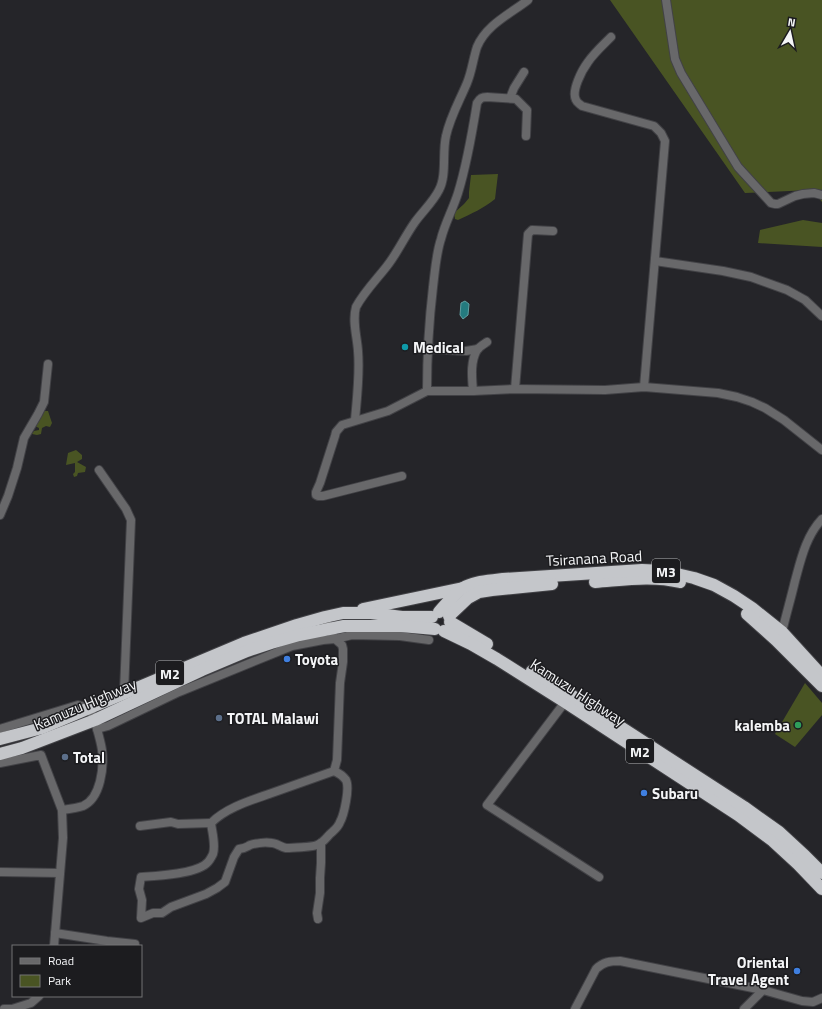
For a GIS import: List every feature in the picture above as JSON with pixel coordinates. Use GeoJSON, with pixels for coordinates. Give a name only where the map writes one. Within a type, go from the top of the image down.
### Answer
{"type":"FeatureCollection","features":[{"type":"Feature","properties":{"kind":"highway","name":"Tsiranana Road"},"geometry":{"type":"LineString","coordinates":[[442,621],[448,601],[464,588],[483,581],[642,570],[664,571],[694,578],[734,596],[752,608],[779,636],[822,676]]}},
{"type":"Feature","properties":{"kind":"highway","name":"Tsiranana Road"},"geometry":{"type":"LineString","coordinates":[[442,621],[471,596],[479,592],[562,584],[650,578],[671,580],[694,586],[716,595],[779,636],[822,686]]}},
{"type":"Feature","properties":{"kind":"highway"},"geometry":{"type":"LineString","coordinates":[[343,613],[464,588]]}},
{"type":"Feature","properties":{"kind":"highway","name":"Kamuzu Highway"},"geometry":{"type":"LineString","coordinates":[[0,739],[42,728],[124,692],[244,643],[270,633],[325,617],[343,613],[371,613],[442,621],[571,695],[744,807],[779,832],[806,856],[822,873]]}},
{"type":"Feature","properties":{"kind":"highway","name":"Kamuzu Highway"},"geometry":{"type":"LineString","coordinates":[[0,754],[96,725],[188,676],[247,651],[292,637],[332,634],[344,626],[401,626],[442,621],[471,644],[497,658],[738,815],[773,841],[822,889]]}},
{"type":"Feature","properties":{"kind":"street"},"geometry":{"type":"LineString","coordinates":[[355,420],[358,392],[358,351],[355,324],[356,307],[388,264],[415,222],[440,188],[445,138],[469,79],[478,45],[496,23],[528,0]]}},
{"type":"Feature","properties":{"kind":"street"},"geometry":{"type":"LineString","coordinates":[[666,0],[675,59],[681,73],[738,167],[769,201],[775,204],[803,194],[814,193],[822,195]]}},
{"type":"Feature","properties":{"kind":"street"},"geometry":{"type":"LineString","coordinates":[[611,37],[588,61],[576,85],[574,94],[575,99],[582,106],[654,126],[665,142],[644,387]]}},
{"type":"Feature","properties":{"kind":"street"},"geometry":{"type":"LineString","coordinates":[[510,98],[514,88],[524,72]]}},
{"type":"Feature","properties":{"kind":"street"},"geometry":{"type":"LineString","coordinates":[[427,391],[430,311],[438,249],[464,173],[479,99],[482,97],[516,99],[528,110],[526,136]]}},
{"type":"Feature","properties":{"kind":"street"},"geometry":{"type":"LineString","coordinates":[[515,389],[528,234],[532,230],[553,231]]}},
{"type":"Feature","properties":{"kind":"street"},"geometry":{"type":"LineString","coordinates":[[655,261],[723,271],[751,277],[788,290],[805,300],[822,316]]}},
{"type":"Feature","properties":{"kind":"street"},"geometry":{"type":"LineString","coordinates":[[429,349],[466,351],[478,349],[487,342]]}},
{"type":"Feature","properties":{"kind":"street"},"geometry":{"type":"LineString","coordinates":[[472,391],[473,363],[478,349]]}},
{"type":"Feature","properties":{"kind":"street"},"geometry":{"type":"LineString","coordinates":[[0,515],[17,468],[24,438],[44,402],[48,364]]}},
{"type":"Feature","properties":{"kind":"street"},"geometry":{"type":"LineString","coordinates":[[402,476],[323,496],[316,495],[336,432],[342,425],[388,411],[427,391],[515,389],[605,390],[644,387],[718,393],[737,397],[765,408],[784,420],[822,450]]}},
{"type":"Feature","properties":{"kind":"street"},"geometry":{"type":"LineString","coordinates":[[99,470],[126,509],[131,520],[124,692]]}},
{"type":"Feature","properties":{"kind":"street"},"geometry":{"type":"LineString","coordinates":[[779,636],[803,553],[809,537],[816,525],[822,519]]}},
{"type":"Feature","properties":{"kind":"street"},"geometry":{"type":"LineString","coordinates":[[325,617],[332,634],[343,649],[337,760],[334,771]]}},
{"type":"Feature","properties":{"kind":"street"},"geometry":{"type":"LineString","coordinates":[[332,634],[400,636],[429,640]]}},
{"type":"Feature","properties":{"kind":"street"},"geometry":{"type":"LineString","coordinates":[[565,702],[487,805],[599,877]]}},
{"type":"Feature","properties":{"kind":"street"},"geometry":{"type":"LineString","coordinates":[[0,729],[78,705],[89,708],[96,725],[102,751],[100,784],[90,802],[83,806],[62,810]]}},
{"type":"Feature","properties":{"kind":"street"},"geometry":{"type":"LineString","coordinates":[[0,763],[41,755],[62,810],[63,838],[54,945]]}},
{"type":"Feature","properties":{"kind":"street"},"geometry":{"type":"LineString","coordinates":[[140,826],[171,822],[178,824],[211,823],[227,811],[252,800],[334,771],[339,773],[346,780],[347,787],[341,822],[336,829],[331,832],[321,843],[314,846],[287,848],[274,843],[261,843],[239,849],[234,857],[225,882],[217,888],[206,894],[171,907],[162,913],[153,913],[141,918],[142,900],[139,889],[142,877],[184,872],[196,869],[208,863],[213,853],[214,837],[211,823]]}},
{"type":"Feature","properties":{"kind":"street"},"geometry":{"type":"LineString","coordinates":[[318,919],[317,913],[320,893],[321,843]]}},
{"type":"Feature","properties":{"kind":"street"},"geometry":{"type":"LineString","coordinates":[[0,872],[60,873]]}},
{"type":"Feature","properties":{"kind":"street"},"geometry":{"type":"LineString","coordinates":[[55,933],[135,944]]}},
{"type":"Feature","properties":{"kind":"street"},"geometry":{"type":"LineString","coordinates":[[576,1009],[596,969],[601,964],[609,962],[620,962],[763,990],[802,1001],[811,1006],[822,998]]}},
{"type":"Feature","properties":{"kind":"street"},"geometry":{"type":"LineString","coordinates":[[744,1009],[763,990]]}},
{"type":"Feature","properties":{"kind":"street"},"geometry":{"type":"LineString","coordinates":[[4,1009],[12,1009],[31,1003],[38,997]]}},
{"type":"Feature","properties":{"kind":"green space"},"geometry":{"type":"Polygon","coordinates":[[[610,0],[822,0],[822,202],[812,190],[745,193],[610,0]]]}},
{"type":"Feature","properties":{"kind":"green space"},"geometry":{"type":"Polygon","coordinates":[[[498,174],[495,199],[473,213],[458,220],[455,219],[454,213],[469,198],[471,175],[498,174]]]}},
{"type":"Feature","properties":{"kind":"green space"},"geometry":{"type":"Polygon","coordinates":[[[803,220],[822,223],[822,247],[758,243],[760,230],[803,220]]]}},
{"type":"Feature","properties":{"kind":"green space"},"geometry":{"type":"Polygon","coordinates":[[[42,411],[48,411],[52,423],[50,427],[46,426],[42,428],[41,434],[32,434],[34,431],[39,430],[39,428],[35,426],[42,411]]]}},
{"type":"Feature","properties":{"kind":"green space"},"geometry":{"type":"Polygon","coordinates":[[[76,450],[82,455],[82,459],[77,462],[86,467],[85,472],[78,473],[77,476],[74,477],[73,474],[75,472],[75,463],[66,465],[68,453],[76,450]]]}},
{"type":"Feature","properties":{"kind":"green space","name":"kalemba"},"geometry":{"type":"Polygon","coordinates":[[[805,683],[822,703],[822,715],[795,747],[775,734],[805,683]]]}},
{"type":"Feature","properties":{"kind":"water"},"geometry":{"type":"Polygon","coordinates":[[[465,301],[469,304],[468,315],[463,319],[460,315],[461,303],[465,301]]]}},
{"type":"Feature","properties":{"kind":"place","name":"Medical"},"geometry":{"type":"Point","coordinates":[405,347]}},
{"type":"Feature","properties":{"kind":"place","name":"Toyota"},"geometry":{"type":"Point","coordinates":[287,659]}},
{"type":"Feature","properties":{"kind":"place","name":"TOTAL Malawi"},"geometry":{"type":"Point","coordinates":[219,718]}},
{"type":"Feature","properties":{"kind":"place","name":"kalemba"},"geometry":{"type":"Point","coordinates":[798,725]}},
{"type":"Feature","properties":{"kind":"place","name":"Total"},"geometry":{"type":"Point","coordinates":[65,757]}},
{"type":"Feature","properties":{"kind":"place","name":"Subaru"},"geometry":{"type":"Point","coordinates":[644,793]}},
{"type":"Feature","properties":{"kind":"place","name":"Oriental Travel Agent"},"geometry":{"type":"Point","coordinates":[797,971]}}]}
